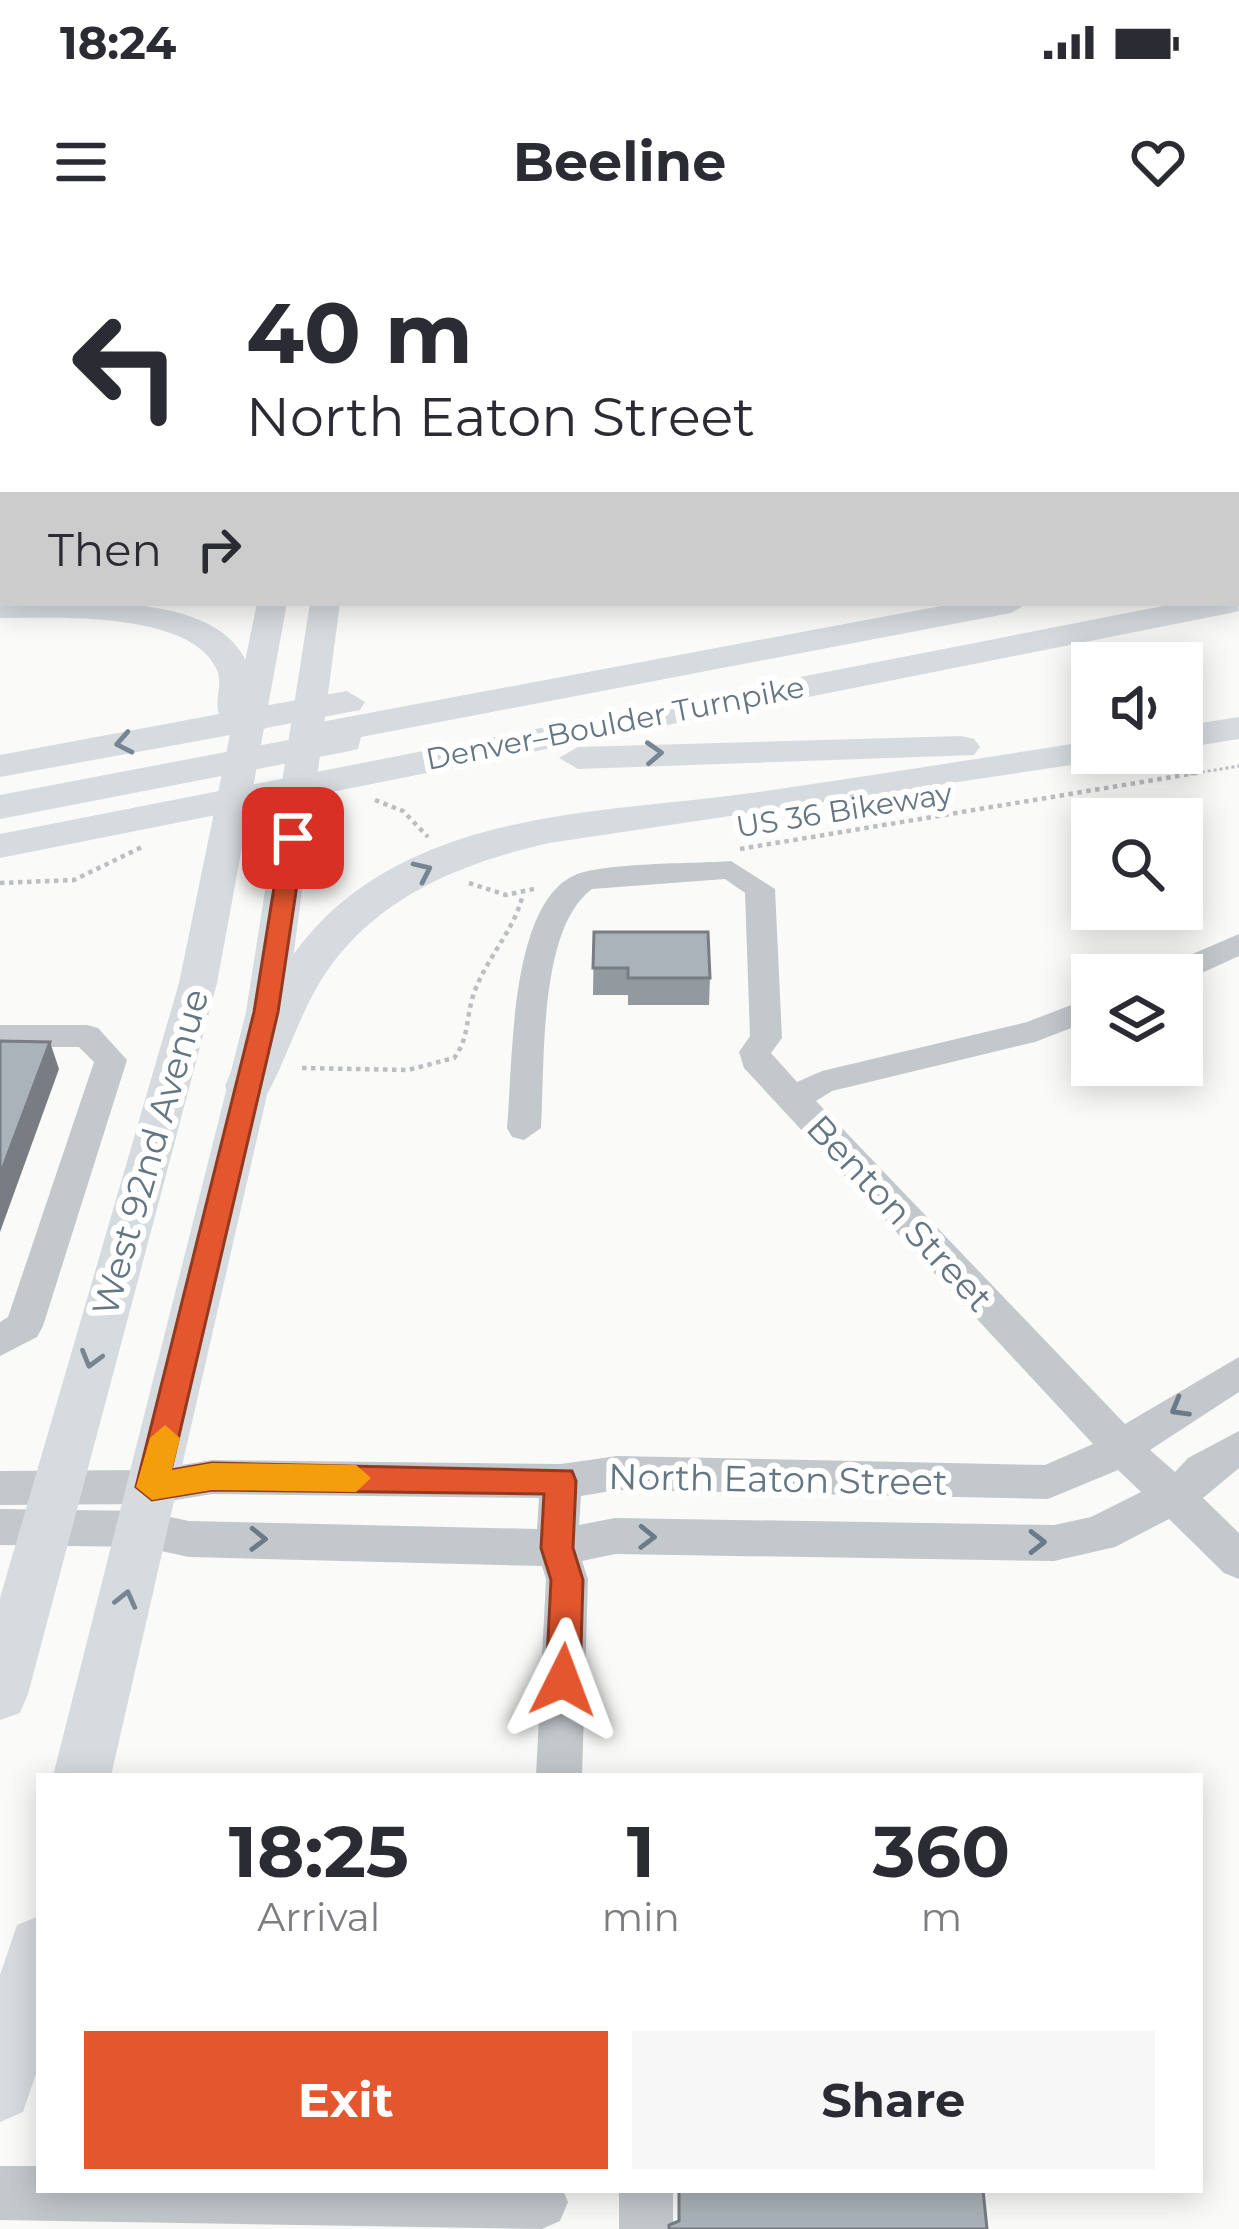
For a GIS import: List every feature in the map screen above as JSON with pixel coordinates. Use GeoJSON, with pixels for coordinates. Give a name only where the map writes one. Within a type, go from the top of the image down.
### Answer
{"type":"FeatureCollection","features":[{"type":"Feature","properties":{"kind":"highway"},"geometry":{"type":"LineString","coordinates":[[0,766],[585,658],[804,606]]}},
{"type":"Feature","properties":{"kind":"highway","name":"Denver–Boulder Turnpike"},"geometry":{"type":"LineString","coordinates":[[0,795],[995,606]]}},
{"type":"Feature","properties":{"kind":"highway"},"geometry":{"type":"LineString","coordinates":[[0,808],[1054,606]]}},
{"type":"Feature","properties":{"kind":"highway"},"geometry":{"type":"LineString","coordinates":[[0,830],[1158,606]]}},
{"type":"Feature","properties":{"kind":"highway","name":"Denver–Boulder Turnpike"},"geometry":{"type":"LineString","coordinates":[[0,846],[1215,606]]}},
{"type":"Feature","properties":{"kind":"highway"},"geometry":{"type":"LineString","coordinates":[[0,608],[119,613],[181,624],[223,650],[236,668],[246,709]]}},
{"type":"Feature","properties":{"kind":"highway"},"geometry":{"type":"LineString","coordinates":[[1203,733],[1239,728]]}},
{"type":"Feature","properties":{"kind":"highway"},"geometry":{"type":"LineString","coordinates":[[132,820],[392,779],[585,758],[1071,743]]}},
{"type":"Feature","properties":{"kind":"highway"},"geometry":{"type":"LineString","coordinates":[[248,1086],[287,998],[326,940],[380,895],[453,858],[549,832],[1071,755]]}},
{"type":"Feature","properties":{"kind":"main road","name":"West 92nd Avenue"},"geometry":{"type":"LineString","coordinates":[[0,1694],[37,1575],[33,1514],[184,1036],[224,854],[246,709],[271,606]]}},
{"type":"Feature","properties":{"kind":"main road","name":"West 92nd Avenue"},"geometry":{"type":"LineString","coordinates":[[83,1773],[273,975],[325,606]]}},
{"type":"Feature","properties":{"kind":"main road"},"geometry":{"type":"LineString","coordinates":[[0,2089],[36,1958]]}},
{"type":"Feature","properties":{"kind":"street"},"geometry":{"type":"LineString","coordinates":[[524,1128],[537,963],[562,896],[585,881],[731,870],[760,889],[766,1038],[755,1052],[756,1060],[794,1099]]}},
{"type":"Feature","properties":{"kind":"street"},"geometry":{"type":"LineString","coordinates":[[1203,960],[1239,944]]}},
{"type":"Feature","properties":{"kind":"street","name":"Benton Street"},"geometry":{"type":"LineString","coordinates":[[1071,1016],[1035,1031],[822,1082],[794,1099],[1123,1449],[1239,1560]]}},
{"type":"Feature","properties":{"kind":"street"},"geometry":{"type":"LineString","coordinates":[[0,1036],[87,1036],[111,1060],[24,1326],[0,1341]]}},
{"type":"Feature","properties":{"kind":"street","name":"North Eaton Street"},"geometry":{"type":"LineString","coordinates":[[0,1488],[33,1514],[147,1508],[212,1477],[561,1481],[622,1473],[1048,1482],[1123,1449],[1155,1422],[1239,1372]]}},
{"type":"Feature","properties":{"kind":"street","name":"North Eaton Street"},"geometry":{"type":"LineString","coordinates":[[147,1508],[189,1539],[557,1548],[615,1536],[1054,1543],[1100,1534],[1138,1511],[1177,1499],[1202,1470],[1239,1448]]}},
{"type":"Feature","properties":{"kind":"street"},"geometry":{"type":"LineString","coordinates":[[559,1773],[567,1580],[557,1548],[561,1481]]}},
{"type":"Feature","properties":{"kind":"street"},"geometry":{"type":"LineString","coordinates":[[0,2193],[541,2207]]}},
{"type":"Feature","properties":{"kind":"street"},"geometry":{"type":"LineString","coordinates":[[646,2193],[646,2229]]}},
{"type":"Feature","properties":{"kind":"path","name":"US 36 Bikeway"},"geometry":{"type":"LineString","coordinates":[[727,851],[1239,766]]}},
{"type":"Feature","properties":{"kind":"path"},"geometry":{"type":"LineString","coordinates":[[464,880],[489,892],[523,894],[546,880]]}},
{"type":"Feature","properties":{"kind":"path"},"geometry":{"type":"LineString","coordinates":[[302,1068],[408,1070],[454,1058],[466,1039],[473,995],[519,913],[523,894]]}},
{"type":"Feature","properties":{"kind":"building"},"geometry":{"type":"Polygon","coordinates":[[[594,932],[708,932],[710,978],[628,978],[628,968],[593,968],[594,932]]]}},
{"type":"Feature","properties":{"kind":"building"},"geometry":{"type":"Polygon","coordinates":[[[0,1041],[50,1042],[0,1175],[0,1041]]]}},
{"type":"Feature","properties":{"kind":"building"},"geometry":{"type":"Polygon","coordinates":[[[679,2193],[983,2193],[987,2229],[669,2229],[679,2221],[679,2193]]]}},
{"type":"Feature","properties":{"kind":"slow traffic"},"geometry":{"type":"LineString","coordinates":[[165,1438],[152,1487],[212,1477],[356,1478]]}},
{"type":"Feature","properties":{"kind":"route"},"geometry":{"type":"LineString","coordinates":[[293,838],[266,1012],[152,1487],[212,1477],[561,1481],[557,1548],[567,1580],[563,1680]]}}]}
